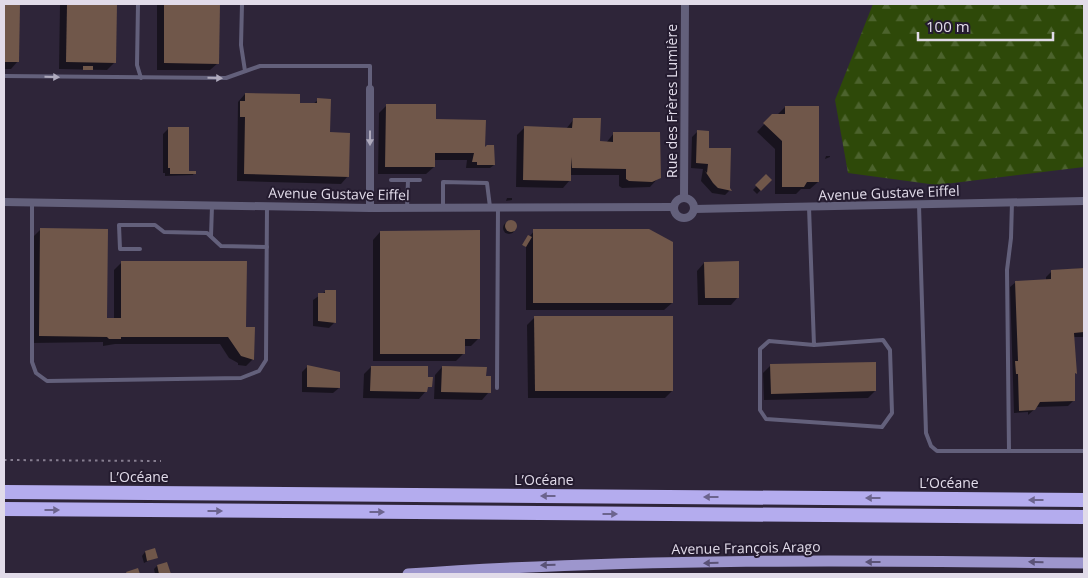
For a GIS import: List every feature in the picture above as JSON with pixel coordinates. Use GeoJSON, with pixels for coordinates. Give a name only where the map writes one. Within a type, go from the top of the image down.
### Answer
{"type":"FeatureCollection","features":[{"type":"Feature","properties":{"kind":"highway","name":"L’Océane"},"geometry":{"type":"LineString","coordinates":[[4,492],[1084,500]]}},
{"type":"Feature","properties":{"kind":"highway"},"geometry":{"type":"LineString","coordinates":[[4,510],[1084,517]]}},
{"type":"Feature","properties":{"kind":"main road","name":"Avenue François Arago"},"geometry":{"type":"LineString","coordinates":[[408,574],[532,565],[800,562],[1084,562]]}},
{"type":"Feature","properties":{"kind":"street","name":"Rue des Frères Lumière"},"geometry":{"type":"LineString","coordinates":[[684,198],[685,4]]}},
{"type":"Feature","properties":{"kind":"street"},"geometry":{"type":"LineString","coordinates":[[370,89],[370,208]]}},
{"type":"Feature","properties":{"kind":"street"},"geometry":{"type":"LineString","coordinates":[[684,198],[693,204],[694,210],[688,217],[683,218],[675,213],[674,207],[679,200],[684,198]]}},
{"type":"Feature","properties":{"kind":"street","name":"Avenue Gustave Eiffel"},"geometry":{"type":"LineString","coordinates":[[694,210],[1084,201]]}},
{"type":"Feature","properties":{"kind":"street","name":"Avenue Gustave Eiffel"},"geometry":{"type":"LineString","coordinates":[[4,202],[370,208],[674,207]]}},
{"type":"Feature","properties":{"kind":"lane"},"geometry":{"type":"LineString","coordinates":[[138,4],[137,65],[141,78]]}},
{"type":"Feature","properties":{"kind":"lane"},"geometry":{"type":"LineString","coordinates":[[242,4],[241,45],[245,72]]}},
{"type":"Feature","properties":{"kind":"lane"},"geometry":{"type":"LineString","coordinates":[[4,76],[226,78],[260,66],[370,66],[370,89]]}},
{"type":"Feature","properties":{"kind":"lane"},"geometry":{"type":"LineString","coordinates":[[391,180],[420,180]]}},
{"type":"Feature","properties":{"kind":"lane"},"geometry":{"type":"LineString","coordinates":[[407,208],[408,180]]}},
{"type":"Feature","properties":{"kind":"lane"},"geometry":{"type":"LineString","coordinates":[[443,208],[443,182],[488,183],[494,207],[497,388]]}},
{"type":"Feature","properties":{"kind":"lane"},"geometry":{"type":"LineString","coordinates":[[1009,451],[1007,270],[1012,202]]}},
{"type":"Feature","properties":{"kind":"lane"},"geometry":{"type":"LineString","coordinates":[[32,203],[32,362],[36,372],[48,381],[241,378],[259,371],[266,360],[267,206]]}},
{"type":"Feature","properties":{"kind":"lane"},"geometry":{"type":"LineString","coordinates":[[211,236],[212,205]]}},
{"type":"Feature","properties":{"kind":"lane"},"geometry":{"type":"LineString","coordinates":[[919,205],[928,440],[937,451],[1084,451]]}},
{"type":"Feature","properties":{"kind":"lane"},"geometry":{"type":"LineString","coordinates":[[809,207],[814,345]]}},
{"type":"Feature","properties":{"kind":"lane"},"geometry":{"type":"LineString","coordinates":[[140,249],[120,249],[119,225],[155,225],[164,232],[206,233],[221,246],[267,247]]}},
{"type":"Feature","properties":{"kind":"lane"},"geometry":{"type":"LineString","coordinates":[[882,340],[890,350],[892,412],[882,427],[766,418],[760,410],[760,349],[769,341],[814,345],[882,340]]}},
{"type":"Feature","properties":{"kind":"path"},"geometry":{"type":"LineString","coordinates":[[4,460],[160,461]]}},
{"type":"Feature","properties":{"kind":"green space"},"geometry":{"type":"Polygon","coordinates":[[[873,4],[1084,4],[1084,167],[937,185],[848,173],[835,100],[873,4]]]}},
{"type":"Feature","properties":{"kind":"building"},"geometry":{"type":"Polygon","coordinates":[[[4,4],[20,4],[19,62],[4,62],[4,4]]]}},
{"type":"Feature","properties":{"kind":"building"},"geometry":{"type":"Polygon","coordinates":[[[67,4],[117,4],[116,63],[66,62],[67,4]]]}},
{"type":"Feature","properties":{"kind":"building"},"geometry":{"type":"Polygon","coordinates":[[[164,4],[220,4],[219,64],[164,63],[164,4]]]}},
{"type":"Feature","properties":{"kind":"building"},"geometry":{"type":"Polygon","coordinates":[[[83,66],[93,66],[93,70],[83,70],[83,66]]]}},
{"type":"Feature","properties":{"kind":"building"},"geometry":{"type":"Polygon","coordinates":[[[245,93],[300,94],[300,103],[317,103],[317,98],[331,99],[330,132],[350,133],[349,177],[244,174],[245,117],[240,117],[240,101],[245,101],[245,93]]]}},
{"type":"Feature","properties":{"kind":"building"},"geometry":{"type":"Polygon","coordinates":[[[386,104],[436,104],[436,119],[486,120],[485,147],[487,145],[494,145],[495,165],[477,165],[477,162],[472,162],[474,153],[435,153],[435,167],[385,167],[386,104]]]}},
{"type":"Feature","properties":{"kind":"building"},"geometry":{"type":"Polygon","coordinates":[[[785,106],[819,106],[819,182],[807,182],[804,187],[782,187],[782,141],[763,123],[772,114],[785,114],[785,106]]]}},
{"type":"Feature","properties":{"kind":"building"},"geometry":{"type":"Polygon","coordinates":[[[573,118],[601,118],[600,141],[613,142],[613,132],[660,132],[661,178],[652,182],[629,181],[626,179],[626,169],[572,168],[571,157],[571,181],[523,180],[524,126],[572,128],[573,118]]]}},
{"type":"Feature","properties":{"kind":"building"},"geometry":{"type":"Polygon","coordinates":[[[168,127],[189,127],[189,171],[196,171],[196,174],[170,174],[170,168],[168,168],[168,127]]]}},
{"type":"Feature","properties":{"kind":"building"},"geometry":{"type":"Polygon","coordinates":[[[697,130],[709,131],[709,148],[731,148],[730,188],[732,191],[718,188],[713,183],[705,171],[707,173],[708,164],[696,163],[697,130]]]}},
{"type":"Feature","properties":{"kind":"building"},"geometry":{"type":"Polygon","coordinates":[[[766,174],[772,180],[761,191],[755,185],[766,174]]]}},
{"type":"Feature","properties":{"kind":"building"},"geometry":{"type":"Polygon","coordinates":[[[509,220],[513,220],[517,226],[513,232],[509,232],[505,228],[505,224],[509,220]]]}},
{"type":"Feature","properties":{"kind":"building"},"geometry":{"type":"Polygon","coordinates":[[[40,228],[108,229],[107,318],[121,318],[121,261],[247,261],[246,327],[255,327],[254,360],[241,356],[228,337],[121,337],[121,339],[109,339],[107,337],[39,336],[40,228]]]}},
{"type":"Feature","properties":{"kind":"building"},"geometry":{"type":"Polygon","coordinates":[[[533,229],[649,229],[673,242],[673,303],[533,303],[533,229]]]}},
{"type":"Feature","properties":{"kind":"building"},"geometry":{"type":"Polygon","coordinates":[[[480,230],[480,339],[465,339],[465,354],[380,354],[380,231],[480,230]]]}},
{"type":"Feature","properties":{"kind":"building"},"geometry":{"type":"Polygon","coordinates":[[[528,235],[532,237],[526,247],[522,245],[528,235]]]}},
{"type":"Feature","properties":{"kind":"building"},"geometry":{"type":"Polygon","coordinates":[[[739,261],[739,298],[705,298],[704,262],[739,261]]]}},
{"type":"Feature","properties":{"kind":"building"},"geometry":{"type":"Polygon","coordinates":[[[1084,268],[1084,332],[1074,333],[1077,374],[1075,373],[1075,401],[1040,402],[1035,410],[1019,411],[1018,374],[1016,374],[1015,361],[1018,361],[1015,281],[1051,279],[1051,270],[1084,268]]]}},
{"type":"Feature","properties":{"kind":"building"},"geometry":{"type":"Polygon","coordinates":[[[325,290],[336,290],[336,323],[318,321],[318,293],[325,293],[325,290]]]}},
{"type":"Feature","properties":{"kind":"building"},"geometry":{"type":"Polygon","coordinates":[[[534,316],[673,316],[673,391],[535,391],[534,316]]]}},
{"type":"Feature","properties":{"kind":"building"},"geometry":{"type":"Polygon","coordinates":[[[876,362],[876,391],[771,394],[770,364],[876,362]]]}},
{"type":"Feature","properties":{"kind":"building"},"geometry":{"type":"Polygon","coordinates":[[[307,365],[340,372],[340,388],[307,387],[307,365]]]}},
{"type":"Feature","properties":{"kind":"building"},"geometry":{"type":"Polygon","coordinates":[[[371,366],[428,366],[428,377],[433,377],[432,387],[428,387],[427,392],[370,391],[371,366]]]}},
{"type":"Feature","properties":{"kind":"building"},"geometry":{"type":"Polygon","coordinates":[[[442,366],[487,367],[486,376],[491,376],[491,393],[441,392],[442,366]]]}},
{"type":"Feature","properties":{"kind":"building"},"geometry":{"type":"Polygon","coordinates":[[[155,548],[158,558],[147,561],[145,551],[155,548]]]}},
{"type":"Feature","properties":{"kind":"building"},"geometry":{"type":"Polygon","coordinates":[[[167,562],[171,574],[159,574],[157,565],[167,562]]]}},
{"type":"Feature","properties":{"kind":"building"},"geometry":{"type":"Polygon","coordinates":[[[138,568],[140,574],[127,574],[126,572],[138,568]]]}}]}
